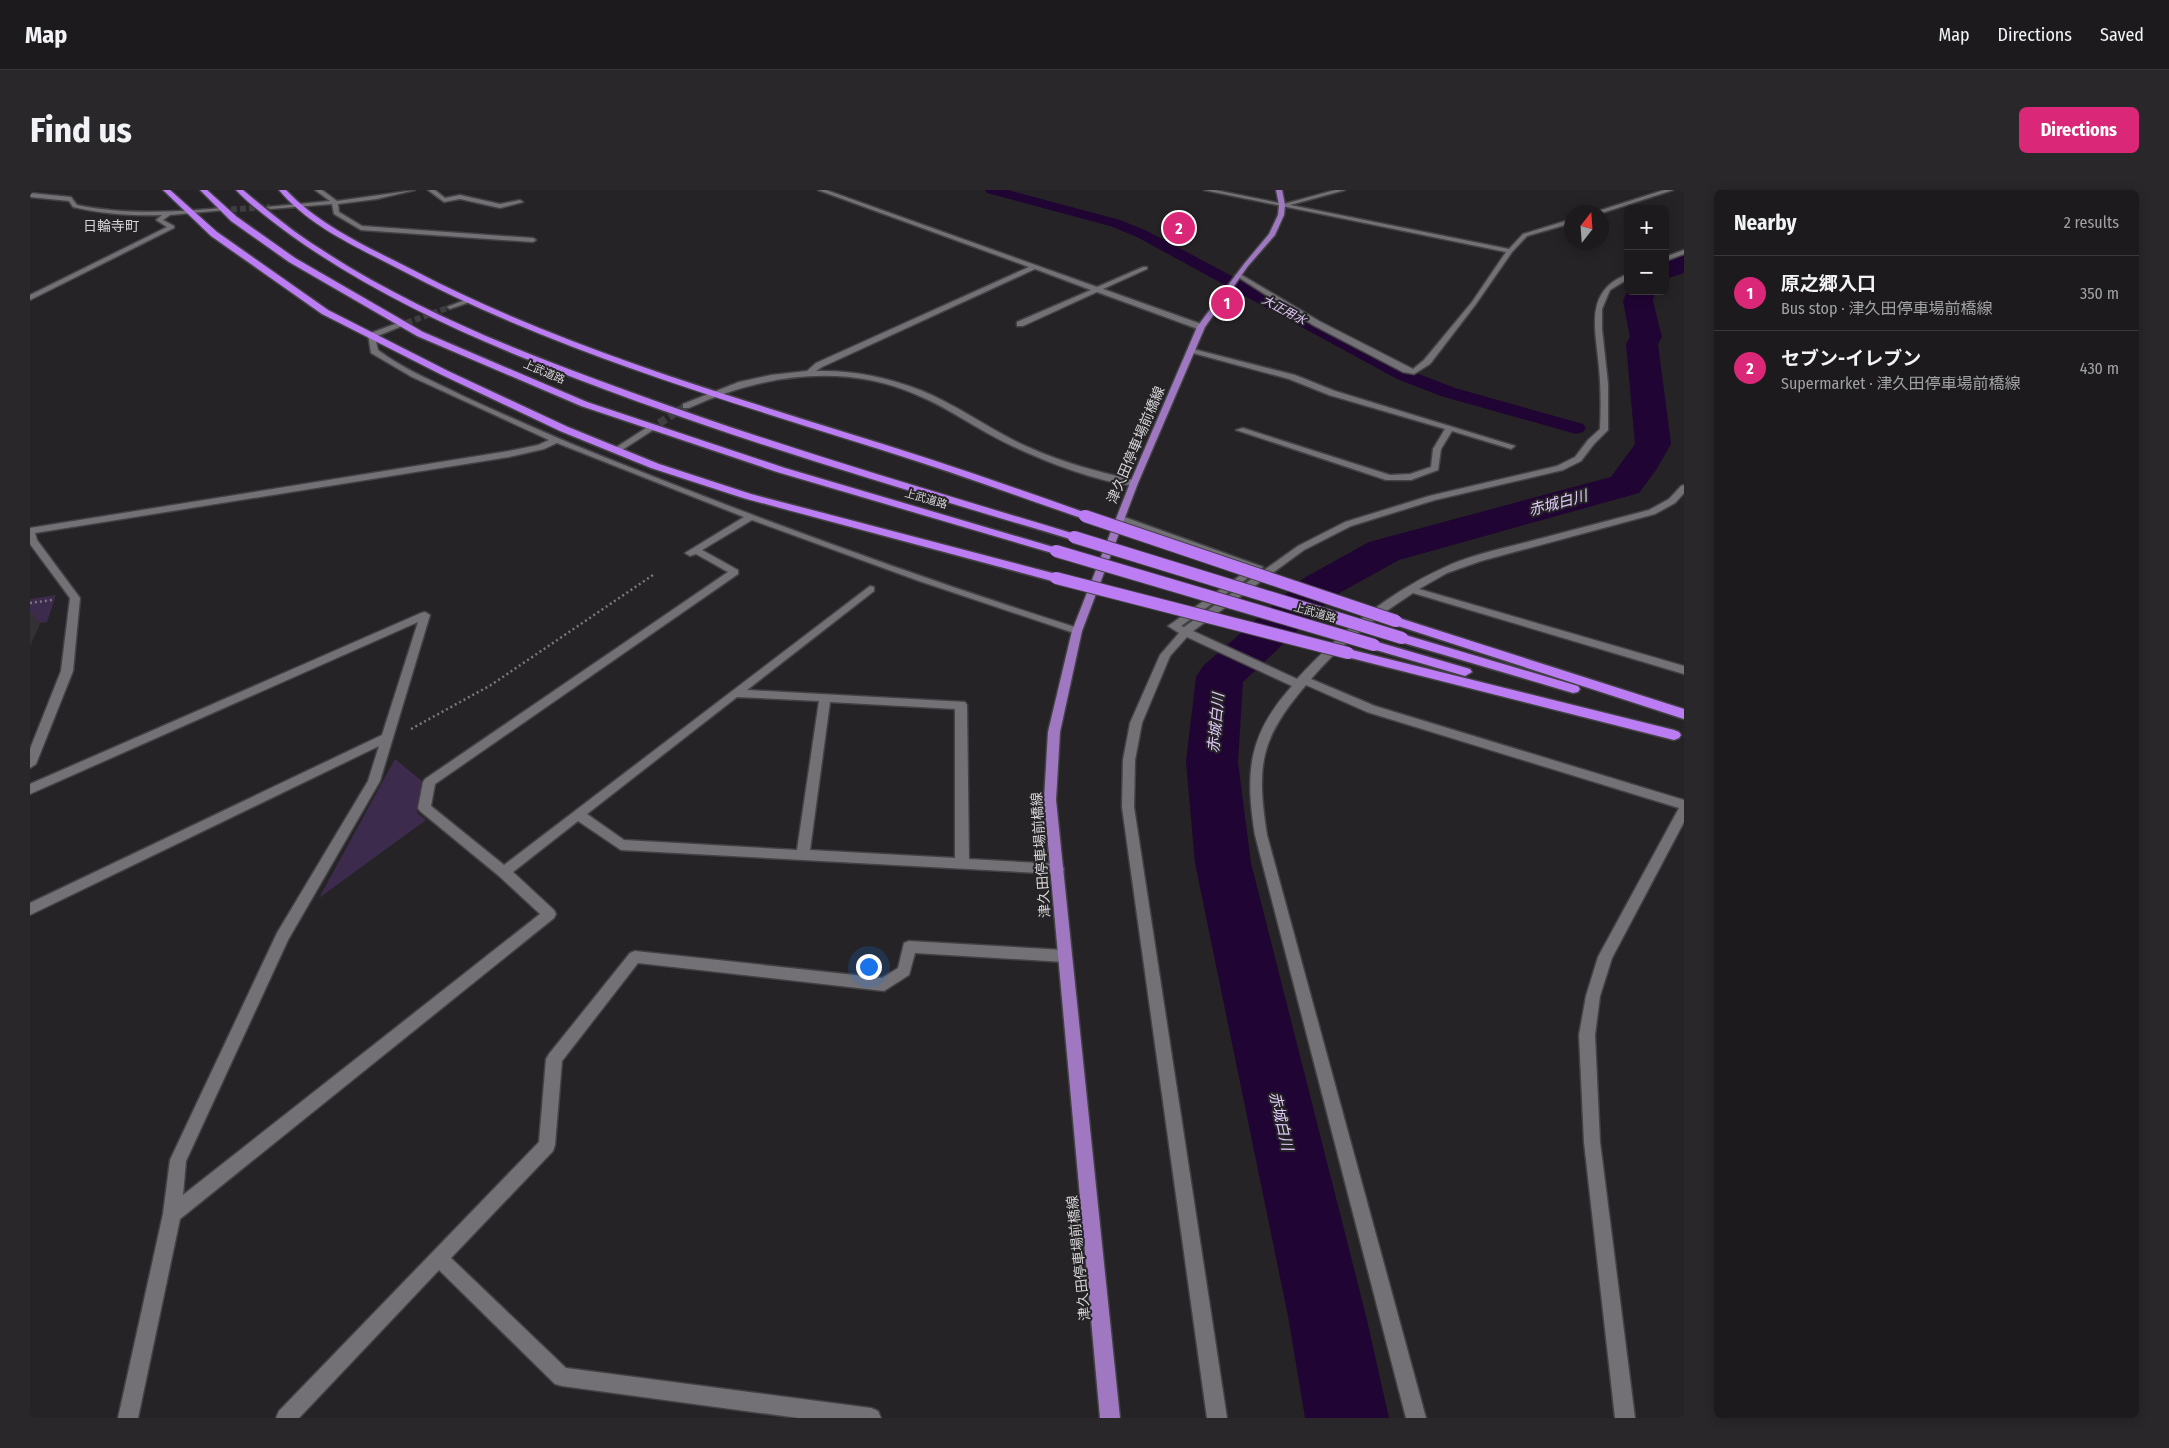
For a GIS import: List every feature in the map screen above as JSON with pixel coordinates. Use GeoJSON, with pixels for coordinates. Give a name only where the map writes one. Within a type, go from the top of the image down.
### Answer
{"type":"FeatureCollection","features":[{"type":"Feature","properties":{"kind":"highway"},"geometry":{"type":"LineString","coordinates":[[166,190],[189,213],[243,256],[325,312],[445,373],[564,429],[656,466],[747,496],[1056,578],[1679,736]]}},
{"type":"Feature","properties":{"kind":"highway","name":"上武道路"},"geometry":{"type":"LineString","coordinates":[[203,190],[234,219],[292,260],[420,334],[584,404],[781,470],[1679,736]]}},
{"type":"Feature","properties":{"kind":"highway","name":"上武道路"},"geometry":{"type":"LineString","coordinates":[[239,190],[258,208],[319,252],[393,294],[467,331],[641,400],[796,452],[1402,638],[1684,722]]}},
{"type":"Feature","properties":{"kind":"highway"},"geometry":{"type":"LineString","coordinates":[[282,190],[297,205],[334,231],[428,284],[465,302],[557,339],[712,394],[890,449],[1217,562],[1684,714]]}},
{"type":"Feature","properties":{"kind":"main road","name":"津久田停車場前橋線"},"geometry":{"type":"LineString","coordinates":[[1110,1418],[1050,800],[1054,732],[1077,631],[1134,483],[1201,328],[1235,280],[1272,235],[1281,215],[1282,206],[1279,190]]}},
{"type":"Feature","properties":{"kind":"street"},"geometry":{"type":"LineString","coordinates":[[318,190],[335,202],[336,213],[360,228],[533,240]]}},
{"type":"Feature","properties":{"kind":"street"},"geometry":{"type":"LineString","coordinates":[[270,207],[335,202],[393,195],[412,190]]}},
{"type":"Feature","properties":{"kind":"street"},"geometry":{"type":"LineString","coordinates":[[430,190],[444,200],[460,197],[500,206],[520,202]]}},
{"type":"Feature","properties":{"kind":"street"},"geometry":{"type":"LineString","coordinates":[[821,190],[1201,328]]}},
{"type":"Feature","properties":{"kind":"street"},"geometry":{"type":"LineString","coordinates":[[1207,190],[1510,252]]}},
{"type":"Feature","properties":{"kind":"street"},"geometry":{"type":"LineString","coordinates":[[1282,206],[1342,190]]}},
{"type":"Feature","properties":{"kind":"street"},"geometry":{"type":"LineString","coordinates":[[1609,209],[1670,190]]}},
{"type":"Feature","properties":{"kind":"street"},"geometry":{"type":"LineString","coordinates":[[30,194],[71,199],[75,206],[92,210],[189,213],[222,210]]}},
{"type":"Feature","properties":{"kind":"street"},"geometry":{"type":"LineString","coordinates":[[30,298],[172,227],[160,220],[169,213]]}},
{"type":"Feature","properties":{"kind":"street"},"geometry":{"type":"LineString","coordinates":[[1235,280],[1406,370],[1414,372],[1427,362],[1525,235],[1564,223]]}},
{"type":"Feature","properties":{"kind":"street"},"geometry":{"type":"LineString","coordinates":[[1669,258],[1684,252]]}},
{"type":"Feature","properties":{"kind":"street"},"geometry":{"type":"LineString","coordinates":[[809,373],[819,365],[1035,267]]}},
{"type":"Feature","properties":{"kind":"street"},"geometry":{"type":"LineString","coordinates":[[1020,324],[1145,268]]}},
{"type":"Feature","properties":{"kind":"street"},"geometry":{"type":"LineString","coordinates":[[1217,1418],[1128,807],[1129,760],[1136,723],[1149,688],[1165,655],[1188,633],[1301,548],[1348,524],[1432,498],[1560,468],[1578,459],[1591,442],[1604,430],[1606,404],[1602,356],[1597,333],[1598,313],[1606,291],[1624,279]]}},
{"type":"Feature","properties":{"kind":"street"},"geometry":{"type":"LineString","coordinates":[[450,307],[465,302]]}},
{"type":"Feature","properties":{"kind":"street"},"geometry":{"type":"LineString","coordinates":[[398,326],[371,336],[374,351],[444,389],[555,441],[932,584],[1077,631]]}},
{"type":"Feature","properties":{"kind":"street"},"geometry":{"type":"LineString","coordinates":[[1192,350],[1292,377],[1332,393],[1511,446]]}},
{"type":"Feature","properties":{"kind":"street"},"geometry":{"type":"LineString","coordinates":[[686,406],[712,394],[763,378],[809,373],[847,374],[900,386],[936,400],[992,433],[1032,452],[1088,474],[1134,483]]}},
{"type":"Feature","properties":{"kind":"street"},"geometry":{"type":"LineString","coordinates":[[1240,430],[1389,478],[1411,477],[1435,468],[1437,449],[1450,428]]}},
{"type":"Feature","properties":{"kind":"street"},"geometry":{"type":"LineString","coordinates":[[616,450],[649,430]]}},
{"type":"Feature","properties":{"kind":"street"},"geometry":{"type":"LineString","coordinates":[[30,764],[67,671],[75,598],[31,536],[541,448],[555,441]]}},
{"type":"Feature","properties":{"kind":"street"},"geometry":{"type":"LineString","coordinates":[[1416,1418],[1261,835],[1254,792],[1261,745],[1280,707],[1297,681],[1389,603],[1444,571],[1488,555],[1652,512],[1672,502],[1684,488]]}},
{"type":"Feature","properties":{"kind":"street"},"geometry":{"type":"LineString","coordinates":[[172,1214],[549,914],[504,872],[424,808],[430,782],[735,572],[694,552],[751,516]]}},
{"type":"Feature","properties":{"kind":"street"},"geometry":{"type":"LineString","coordinates":[[1121,519],[1258,567],[1173,626],[1297,681],[1371,709],[1684,805]]}},
{"type":"Feature","properties":{"kind":"street"},"geometry":{"type":"LineString","coordinates":[[504,872],[870,589]]}},
{"type":"Feature","properties":{"kind":"street"},"geometry":{"type":"LineString","coordinates":[[1412,590],[1684,670]]}},
{"type":"Feature","properties":{"kind":"street"},"geometry":{"type":"LineString","coordinates":[[30,789],[424,615],[374,781],[282,937],[178,1160],[172,1214],[128,1418]]}},
{"type":"Feature","properties":{"kind":"street"},"geometry":{"type":"LineString","coordinates":[[735,693],[961,705],[962,863]]}},
{"type":"Feature","properties":{"kind":"street"},"geometry":{"type":"LineString","coordinates":[[803,854],[825,698]]}},
{"type":"Feature","properties":{"kind":"street"},"geometry":{"type":"LineString","coordinates":[[30,909],[387,740]]}},
{"type":"Feature","properties":{"kind":"street"},"geometry":{"type":"LineString","coordinates":[[1625,1418],[1592,1142],[1588,1080],[1588,1035],[1593,996],[1605,957],[1684,810]]}},
{"type":"Feature","properties":{"kind":"street"},"geometry":{"type":"LineString","coordinates":[[578,814],[620,845],[1057,869]]}},
{"type":"Feature","properties":{"kind":"street"},"geometry":{"type":"LineString","coordinates":[[286,1418],[547,1145],[554,1059],[635,957],[884,985],[904,971],[909,947],[1064,956]]}},
{"type":"Feature","properties":{"kind":"street"},"geometry":{"type":"LineString","coordinates":[[439,1258],[562,1377],[871,1418]]}},
{"type":"Feature","properties":{"kind":"path"},"geometry":{"type":"LineString","coordinates":[[387,740],[491,685],[653,575]]}},
{"type":"Feature","properties":{"kind":"path"},"geometry":{"type":"LineString","coordinates":[[30,603],[60,598]]}},
{"type":"Feature","properties":{"kind":"shaded area"},"geometry":{"type":"Polygon","coordinates":[[[56,595],[47,622],[30,624],[30,599],[56,595]]]}},
{"type":"Feature","properties":{"kind":"shaded area"},"geometry":{"type":"Polygon","coordinates":[[[395,759],[423,782],[417,813],[426,820],[319,898],[395,759]]]}},
{"type":"Feature","properties":{"kind":"waterway","name":"大正用水"},"geometry":{"type":"LineString","coordinates":[[992,190],[1115,223],[1142,234],[1404,375],[1448,392],[1576,428]]}},
{"type":"Feature","properties":{"kind":"waterway","name":"赤城白川"},"geometry":{"type":"LineString","coordinates":[[1669,269],[1684,262]]}},
{"type":"Feature","properties":{"kind":"waterway","name":"赤城白川"},"geometry":{"type":"LineString","coordinates":[[1347,1418],[1327,1316],[1223,863],[1212,762],[1220,677],[1319,587],[1384,551],[1625,485],[1653,444],[1642,344],[1646,337],[1638,301],[1640,295]]}},
{"type":"Feature","properties":{"kind":"tunnel"},"geometry":{"type":"LineString","coordinates":[[222,210],[270,207]]}},
{"type":"Feature","properties":{"kind":"tunnel"},"geometry":{"type":"LineString","coordinates":[[398,326],[450,307]]}},
{"type":"Feature","properties":{"kind":"tunnel"},"geometry":{"type":"LineString","coordinates":[[649,430],[686,406]]}},
{"type":"Feature","properties":{"kind":"place","name":"セブン-イレブン"},"geometry":{"type":"Point","coordinates":[1179,228]}},
{"type":"Feature","properties":{"kind":"place","name":"原之郷入口"},"geometry":{"type":"Point","coordinates":[1227,303]}},
{"type":"Feature","properties":{"kind":"district","name":"日輪寺町"},"geometry":{"type":"Point","coordinates":[111,226]}}]}
